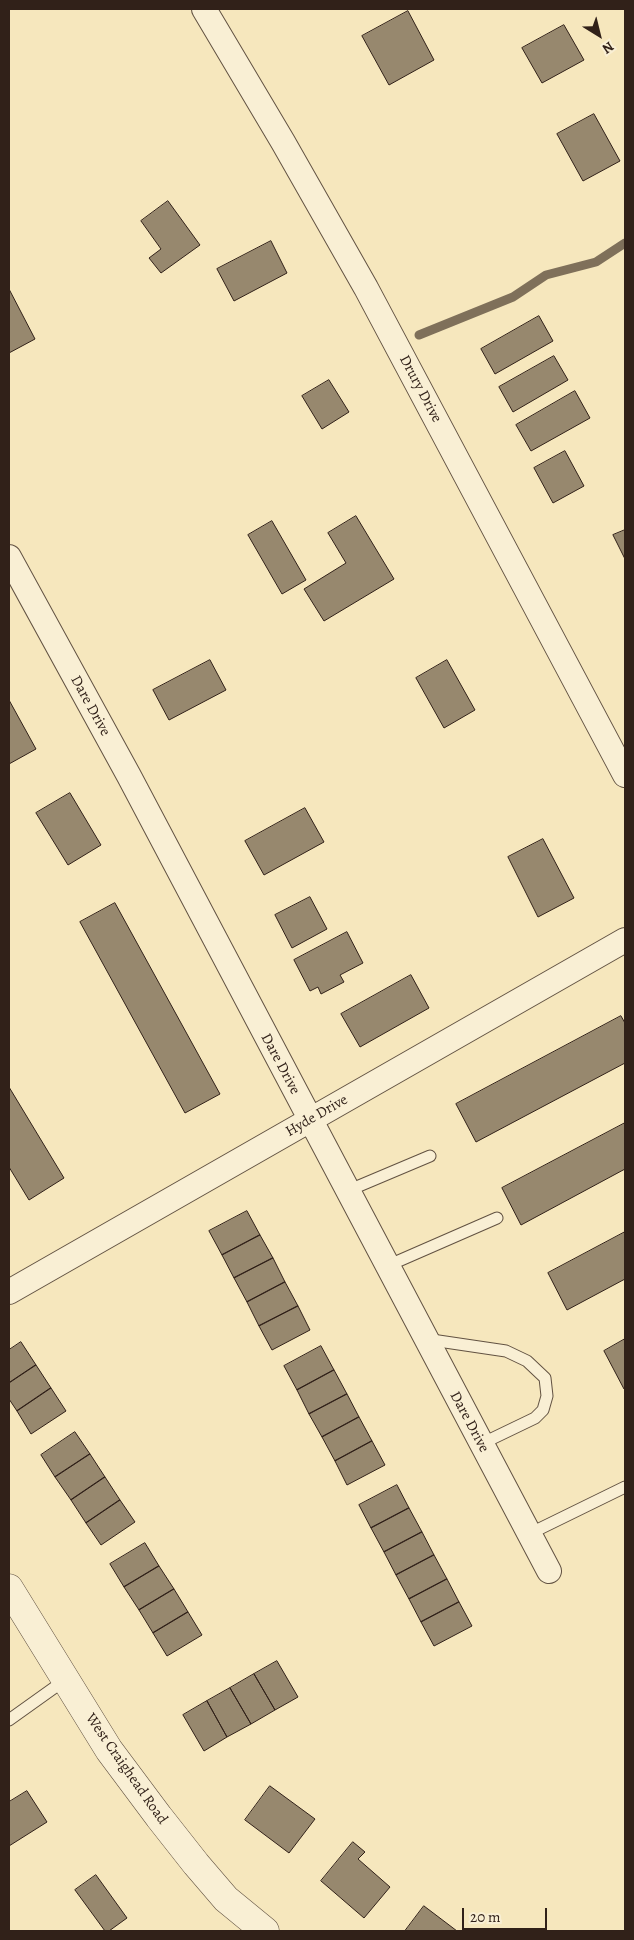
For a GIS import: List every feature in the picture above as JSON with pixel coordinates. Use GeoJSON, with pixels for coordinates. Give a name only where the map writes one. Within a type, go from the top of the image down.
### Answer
{"type":"FeatureCollection","features":[{"type":"Feature","properties":{"kind":"street","name":"Drury Drive"},"geometry":{"type":"LineString","coordinates":[[204,9],[366,288],[625,775]]}},
{"type":"Feature","properties":{"kind":"street","name":"Dare Drive"},"geometry":{"type":"LineString","coordinates":[[9,557],[129,776],[549,1571]]}},
{"type":"Feature","properties":{"kind":"street","name":"Hyde Drive"},"geometry":{"type":"LineString","coordinates":[[9,1292],[625,940]]}},
{"type":"Feature","properties":{"kind":"street","name":"West Craighead Road"},"geometry":{"type":"LineString","coordinates":[[9,1588],[109,1750],[185,1851],[226,1899],[265,1931]]}},
{"type":"Feature","properties":{"kind":"lane"},"geometry":{"type":"LineString","coordinates":[[347,1191],[430,1156]]}},
{"type":"Feature","properties":{"kind":"lane"},"geometry":{"type":"LineString","coordinates":[[387,1266],[497,1218]]}},
{"type":"Feature","properties":{"kind":"lane"},"geometry":{"type":"LineString","coordinates":[[425,1339],[506,1351],[527,1361],[544,1378],[547,1396],[543,1410],[535,1418],[482,1444]]}},
{"type":"Feature","properties":{"kind":"lane"},"geometry":{"type":"LineString","coordinates":[[529,1534],[625,1487]]}},
{"type":"Feature","properties":{"kind":"lane"},"geometry":{"type":"LineString","coordinates":[[9,1720],[65,1680]]}},
{"type":"Feature","properties":{"kind":"building"},"geometry":{"type":"Polygon","coordinates":[[[408,11],[434,60],[389,85],[362,36],[408,11]]]}},
{"type":"Feature","properties":{"kind":"building"},"geometry":{"type":"Polygon","coordinates":[[[564,25],[584,60],[542,83],[522,48],[564,25]]]}},
{"type":"Feature","properties":{"kind":"building"},"geometry":{"type":"Polygon","coordinates":[[[594,114],[620,161],[583,181],[557,134],[594,114]]]}},
{"type":"Feature","properties":{"kind":"building"},"geometry":{"type":"Polygon","coordinates":[[[168,201],[200,245],[161,273],[149,258],[161,249],[141,221],[168,201]]]}},
{"type":"Feature","properties":{"kind":"building"},"geometry":{"type":"Polygon","coordinates":[[[271,241],[287,273],[234,301],[217,269],[271,241]]]}},
{"type":"Feature","properties":{"kind":"building"},"geometry":{"type":"Polygon","coordinates":[[[9,289],[35,339],[9,353],[9,289]]]}},
{"type":"Feature","properties":{"kind":"building"},"geometry":{"type":"Polygon","coordinates":[[[539,316],[553,341],[495,374],[481,349],[539,316]]]}},
{"type":"Feature","properties":{"kind":"building"},"geometry":{"type":"Polygon","coordinates":[[[554,356],[568,380],[513,412],[499,387],[554,356]]]}},
{"type":"Feature","properties":{"kind":"building"},"geometry":{"type":"Polygon","coordinates":[[[329,380],[349,412],[322,429],[302,396],[329,380]]]}},
{"type":"Feature","properties":{"kind":"building"},"geometry":{"type":"Polygon","coordinates":[[[575,391],[590,418],[531,451],[516,425],[575,391]]]}},
{"type":"Feature","properties":{"kind":"building"},"geometry":{"type":"Polygon","coordinates":[[[565,451],[584,486],[553,503],[534,468],[565,451]]]}},
{"type":"Feature","properties":{"kind":"building"},"geometry":{"type":"Polygon","coordinates":[[[356,516],[394,579],[324,621],[304,589],[346,563],[328,533],[356,516]]]}},
{"type":"Feature","properties":{"kind":"building"},"geometry":{"type":"Polygon","coordinates":[[[272,521],[306,580],[282,594],[248,535],[272,521]]]}},
{"type":"Feature","properties":{"kind":"building"},"geometry":{"type":"Polygon","coordinates":[[[625,530],[625,559],[613,535],[625,530]]]}},
{"type":"Feature","properties":{"kind":"building"},"geometry":{"type":"Polygon","coordinates":[[[210,660],[226,690],[169,720],[153,690],[210,660]]]}},
{"type":"Feature","properties":{"kind":"building"},"geometry":{"type":"Polygon","coordinates":[[[447,660],[475,710],[444,728],[416,678],[447,660]]]}},
{"type":"Feature","properties":{"kind":"building"},"geometry":{"type":"Polygon","coordinates":[[[9,700],[36,749],[9,764],[9,700]]]}},
{"type":"Feature","properties":{"kind":"building"},"geometry":{"type":"Polygon","coordinates":[[[70,793],[101,845],[68,865],[36,813],[70,793]]]}},
{"type":"Feature","properties":{"kind":"building"},"geometry":{"type":"Polygon","coordinates":[[[305,808],[324,842],[264,875],[245,841],[305,808]]]}},
{"type":"Feature","properties":{"kind":"building"},"geometry":{"type":"Polygon","coordinates":[[[543,839],[574,898],[538,917],[508,857],[543,839]]]}},
{"type":"Feature","properties":{"kind":"building"},"geometry":{"type":"Polygon","coordinates":[[[310,897],[327,929],[292,948],[275,915],[310,897]]]}},
{"type":"Feature","properties":{"kind":"building"},"geometry":{"type":"Polygon","coordinates":[[[115,903],[220,1094],[185,1113],[80,922],[115,903]]]}},
{"type":"Feature","properties":{"kind":"building"},"geometry":{"type":"Polygon","coordinates":[[[347,932],[363,963],[340,975],[344,982],[321,994],[318,987],[310,991],[294,960],[347,932]]]}},
{"type":"Feature","properties":{"kind":"building"},"geometry":{"type":"Polygon","coordinates":[[[411,975],[429,1008],[360,1047],[341,1014],[411,975]]]}},
{"type":"Feature","properties":{"kind":"building"},"geometry":{"type":"Polygon","coordinates":[[[621,1016],[625,1023],[625,1063],[476,1142],[456,1104],[621,1016]]]}},
{"type":"Feature","properties":{"kind":"building"},"geometry":{"type":"Polygon","coordinates":[[[9,1087],[64,1178],[29,1200],[9,1167],[9,1087]]]}},
{"type":"Feature","properties":{"kind":"building"},"geometry":{"type":"Polygon","coordinates":[[[625,1123],[625,1169],[521,1225],[502,1188],[625,1123]]]}},
{"type":"Feature","properties":{"kind":"building"},"geometry":{"type":"Polygon","coordinates":[[[247,1211],[260,1235],[222,1255],[209,1231],[247,1211]]]}},
{"type":"Feature","properties":{"kind":"building"},"geometry":{"type":"Polygon","coordinates":[[[625,1232],[625,1279],[567,1310],[548,1273],[625,1232]]]}},
{"type":"Feature","properties":{"kind":"building"},"geometry":{"type":"Polygon","coordinates":[[[260,1235],[273,1258],[234,1278],[222,1255],[260,1235]]]}},
{"type":"Feature","properties":{"kind":"building"},"geometry":{"type":"Polygon","coordinates":[[[273,1258],[285,1282],[247,1302],[234,1278],[273,1258]]]}},
{"type":"Feature","properties":{"kind":"building"},"geometry":{"type":"Polygon","coordinates":[[[285,1282],[298,1306],[259,1326],[247,1302],[285,1282]]]}},
{"type":"Feature","properties":{"kind":"building"},"geometry":{"type":"Polygon","coordinates":[[[298,1306],[310,1330],[272,1350],[259,1326],[298,1306]]]}},
{"type":"Feature","properties":{"kind":"building"},"geometry":{"type":"Polygon","coordinates":[[[625,1339],[625,1388],[624,1389],[604,1351],[625,1339]]]}},
{"type":"Feature","properties":{"kind":"building"},"geometry":{"type":"Polygon","coordinates":[[[21,1342],[36,1365],[9,1383],[9,1350],[21,1342]]]}},
{"type":"Feature","properties":{"kind":"building"},"geometry":{"type":"Polygon","coordinates":[[[321,1346],[334,1370],[297,1390],[284,1366],[321,1346]]]}},
{"type":"Feature","properties":{"kind":"building"},"geometry":{"type":"Polygon","coordinates":[[[36,1365],[51,1388],[17,1411],[9,1399],[9,1383],[36,1365]]]}},
{"type":"Feature","properties":{"kind":"building"},"geometry":{"type":"Polygon","coordinates":[[[334,1370],[347,1394],[309,1414],[297,1390],[334,1370]]]}},
{"type":"Feature","properties":{"kind":"building"},"geometry":{"type":"Polygon","coordinates":[[[51,1388],[66,1411],[31,1434],[17,1411],[51,1388]]]}},
{"type":"Feature","properties":{"kind":"building"},"geometry":{"type":"Polygon","coordinates":[[[347,1394],[359,1417],[322,1437],[309,1414],[347,1394]]]}},
{"type":"Feature","properties":{"kind":"building"},"geometry":{"type":"Polygon","coordinates":[[[359,1417],[372,1441],[335,1461],[322,1437],[359,1417]]]}},
{"type":"Feature","properties":{"kind":"building"},"geometry":{"type":"Polygon","coordinates":[[[75,1432],[90,1454],[55,1477],[41,1455],[75,1432]]]}},
{"type":"Feature","properties":{"kind":"building"},"geometry":{"type":"Polygon","coordinates":[[[372,1441],[385,1465],[347,1485],[335,1461],[372,1441]]]}},
{"type":"Feature","properties":{"kind":"building"},"geometry":{"type":"Polygon","coordinates":[[[90,1454],[105,1477],[71,1500],[55,1477],[90,1454]]]}},
{"type":"Feature","properties":{"kind":"building"},"geometry":{"type":"Polygon","coordinates":[[[105,1477],[120,1500],[86,1523],[71,1500],[105,1477]]]}},
{"type":"Feature","properties":{"kind":"building"},"geometry":{"type":"Polygon","coordinates":[[[397,1485],[409,1508],[371,1528],[359,1505],[397,1485]]]}},
{"type":"Feature","properties":{"kind":"building"},"geometry":{"type":"Polygon","coordinates":[[[120,1500],[135,1522],[101,1545],[86,1523],[120,1500]]]}},
{"type":"Feature","properties":{"kind":"building"},"geometry":{"type":"Polygon","coordinates":[[[409,1508],[422,1532],[384,1552],[371,1528],[409,1508]]]}},
{"type":"Feature","properties":{"kind":"building"},"geometry":{"type":"Polygon","coordinates":[[[422,1532],[434,1555],[396,1575],[384,1552],[422,1532]]]}},
{"type":"Feature","properties":{"kind":"building"},"geometry":{"type":"Polygon","coordinates":[[[145,1543],[159,1566],[124,1587],[110,1564],[145,1543]]]}},
{"type":"Feature","properties":{"kind":"building"},"geometry":{"type":"Polygon","coordinates":[[[434,1555],[447,1579],[409,1599],[396,1575],[434,1555]]]}},
{"type":"Feature","properties":{"kind":"building"},"geometry":{"type":"Polygon","coordinates":[[[159,1566],[174,1589],[139,1610],[124,1587],[159,1566]]]}},
{"type":"Feature","properties":{"kind":"building"},"geometry":{"type":"Polygon","coordinates":[[[447,1579],[459,1602],[421,1622],[409,1599],[447,1579]]]}},
{"type":"Feature","properties":{"kind":"building"},"geometry":{"type":"Polygon","coordinates":[[[174,1589],[188,1612],[153,1633],[139,1610],[174,1589]]]}},
{"type":"Feature","properties":{"kind":"building"},"geometry":{"type":"Polygon","coordinates":[[[459,1602],[472,1626],[434,1646],[421,1622],[459,1602]]]}},
{"type":"Feature","properties":{"kind":"building"},"geometry":{"type":"Polygon","coordinates":[[[188,1612],[202,1635],[167,1656],[153,1633],[188,1612]]]}},
{"type":"Feature","properties":{"kind":"building"},"geometry":{"type":"Polygon","coordinates":[[[277,1661],[298,1697],[275,1710],[254,1674],[277,1661]]]}},
{"type":"Feature","properties":{"kind":"building"},"geometry":{"type":"Polygon","coordinates":[[[254,1674],[275,1710],[251,1724],[230,1688],[254,1674]]]}},
{"type":"Feature","properties":{"kind":"building"},"geometry":{"type":"Polygon","coordinates":[[[230,1688],[251,1724],[227,1737],[207,1701],[230,1688]]]}},
{"type":"Feature","properties":{"kind":"building"},"geometry":{"type":"Polygon","coordinates":[[[207,1701],[227,1737],[204,1751],[183,1715],[207,1701]]]}},
{"type":"Feature","properties":{"kind":"building"},"geometry":{"type":"Polygon","coordinates":[[[270,1786],[315,1819],[289,1853],[245,1820],[270,1786]]]}},
{"type":"Feature","properties":{"kind":"building"},"geometry":{"type":"Polygon","coordinates":[[[27,1791],[47,1822],[9,1846],[9,1802],[27,1791]]]}},
{"type":"Feature","properties":{"kind":"building"},"geometry":{"type":"Polygon","coordinates":[[[353,1842],[365,1852],[358,1859],[390,1887],[364,1918],[321,1881],[353,1842]]]}},
{"type":"Feature","properties":{"kind":"building"},"geometry":{"type":"Polygon","coordinates":[[[96,1875],[127,1918],[109,1931],[105,1931],[75,1890],[96,1875]]]}},
{"type":"Feature","properties":{"kind":"building"},"geometry":{"type":"Polygon","coordinates":[[[424,1906],[457,1931],[405,1931],[424,1906]]]}},
{"type":"Feature","properties":{"kind":"waterway"},"geometry":{"type":"LineString","coordinates":[[419,335],[513,297],[546,275],[596,262],[625,243]]}}]}
